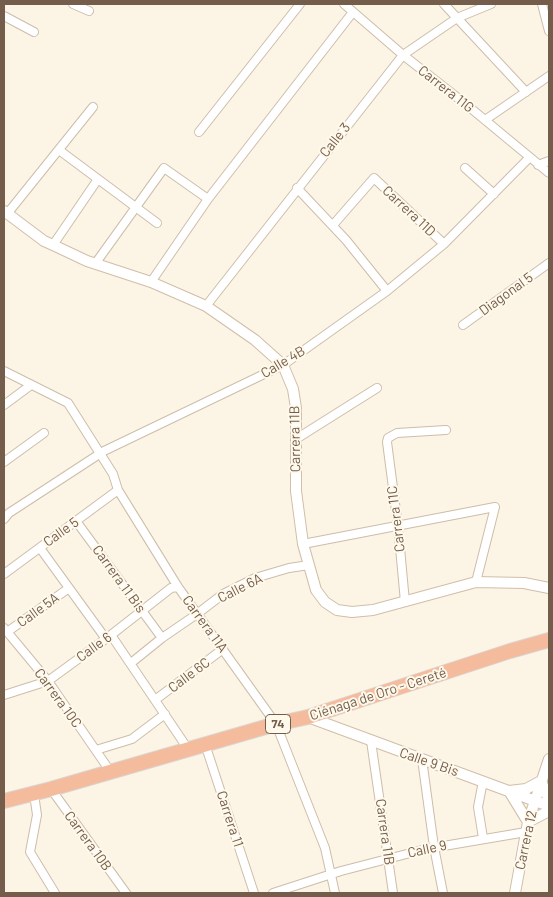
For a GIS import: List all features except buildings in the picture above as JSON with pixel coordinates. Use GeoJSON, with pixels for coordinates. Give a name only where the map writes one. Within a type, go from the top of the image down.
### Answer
{"type":"FeatureCollection","features":[{"type":"Feature","properties":{"kind":"highway","name":"Ciénaga de Oro - Cereté"},"geometry":{"type":"LineString","coordinates":[[4,801],[276,724],[308,717],[549,640]]}},
{"type":"Feature","properties":{"kind":"street"},"geometry":{"type":"LineString","coordinates":[[73,4],[89,12]]}},
{"type":"Feature","properties":{"kind":"street"},"geometry":{"type":"LineString","coordinates":[[199,132],[300,4]]}},
{"type":"Feature","properties":{"kind":"street","name":"Carrera 11G"},"geometry":{"type":"LineString","coordinates":[[344,4],[403,55],[549,173]]}},
{"type":"Feature","properties":{"kind":"street"},"geometry":{"type":"LineString","coordinates":[[444,4],[526,92]]}},
{"type":"Feature","properties":{"kind":"street","name":"Calle 3"},"geometry":{"type":"LineString","coordinates":[[206,306],[403,55],[457,18],[491,4]]}},
{"type":"Feature","properties":{"kind":"street"},"geometry":{"type":"LineString","coordinates":[[542,4],[549,31]]}},
{"type":"Feature","properties":{"kind":"street"},"geometry":{"type":"LineString","coordinates":[[151,282],[208,199],[353,12]]}},
{"type":"Feature","properties":{"kind":"street"},"geometry":{"type":"LineString","coordinates":[[4,16],[34,32]]}},
{"type":"Feature","properties":{"kind":"street"},"geometry":{"type":"LineString","coordinates":[[485,120],[549,76]]}},
{"type":"Feature","properties":{"kind":"street"},"geometry":{"type":"LineString","coordinates":[[5,212],[59,150],[93,107]]}},
{"type":"Feature","properties":{"kind":"street"},"geometry":{"type":"LineString","coordinates":[[59,150],[157,223]]}},
{"type":"Feature","properties":{"kind":"street","name":"Calle 4B"},"geometry":{"type":"LineString","coordinates":[[5,512],[100,453],[128,438],[211,401],[283,365],[387,291],[444,244],[529,158]]}},
{"type":"Feature","properties":{"kind":"street"},"geometry":{"type":"LineString","coordinates":[[538,165],[549,161]]}},
{"type":"Feature","properties":{"kind":"street"},"geometry":{"type":"LineString","coordinates":[[95,264],[164,168],[208,199]]}},
{"type":"Feature","properties":{"kind":"street"},"geometry":{"type":"LineString","coordinates":[[466,168],[494,194]]}},
{"type":"Feature","properties":{"kind":"street","name":"Carrera 11D"},"geometry":{"type":"LineString","coordinates":[[333,225],[374,178],[444,244]]}},
{"type":"Feature","properties":{"kind":"street"},"geometry":{"type":"LineString","coordinates":[[53,245],[98,179]]}},
{"type":"Feature","properties":{"kind":"street"},"geometry":{"type":"LineString","coordinates":[[297,188],[333,225],[387,291]]}},
{"type":"Feature","properties":{"kind":"street","name":"Carrera 11B"},"geometry":{"type":"LineString","coordinates":[[5,212],[44,241],[95,264],[151,282],[206,306],[255,340],[283,365],[293,389],[296,408],[296,491],[304,544],[316,590],[325,602],[337,610],[352,612],[373,610],[476,582],[524,583],[549,588]]}},
{"type":"Feature","properties":{"kind":"street","name":"Diagonal 5"},"geometry":{"type":"LineString","coordinates":[[463,325],[549,263]]}},
{"type":"Feature","properties":{"kind":"street","name":"Carrera 11A"},"geometry":{"type":"LineString","coordinates":[[4,371],[68,403],[114,474],[118,490],[178,587],[276,724],[325,848],[335,893]]}},
{"type":"Feature","properties":{"kind":"street"},"geometry":{"type":"LineString","coordinates":[[4,405],[31,385]]}},
{"type":"Feature","properties":{"kind":"street"},"geometry":{"type":"LineString","coordinates":[[296,439],[377,388]]}},
{"type":"Feature","properties":{"kind":"street","name":"Carrera 11C"},"geometry":{"type":"LineString","coordinates":[[405,602],[398,526],[386,442],[388,438],[397,433],[446,430]]}},
{"type":"Feature","properties":{"kind":"street"},"geometry":{"type":"LineString","coordinates":[[4,462],[44,433]]}},
{"type":"Feature","properties":{"kind":"street","name":"Calle 5"},"geometry":{"type":"LineString","coordinates":[[4,574],[118,490]]}},
{"type":"Feature","properties":{"kind":"street"},"geometry":{"type":"LineString","coordinates":[[304,544],[495,507],[476,582]]}},
{"type":"Feature","properties":{"kind":"street","name":"Carrera 11 Bis"},"geometry":{"type":"LineString","coordinates":[[76,521],[162,638]]}},
{"type":"Feature","properties":{"kind":"street"},"geometry":{"type":"LineString","coordinates":[[40,548],[69,588],[131,663],[188,749]]}},
{"type":"Feature","properties":{"kind":"street","name":"Calle 6A"},"geometry":{"type":"LineString","coordinates":[[131,663],[223,594],[255,578],[289,568],[309,565]]}},
{"type":"Feature","properties":{"kind":"street","name":"Calle 6"},"geometry":{"type":"LineString","coordinates":[[4,695],[48,681],[109,637],[171,588],[178,587]]}},
{"type":"Feature","properties":{"kind":"street","name":"Calle 5A"},"geometry":{"type":"LineString","coordinates":[[6,630],[69,588]]}},
{"type":"Feature","properties":{"kind":"street","name":"Carrera 10C"},"geometry":{"type":"LineString","coordinates":[[6,630],[48,681],[110,771]]}},
{"type":"Feature","properties":{"kind":"street","name":"Calle 6C"},"geometry":{"type":"LineString","coordinates":[[155,700],[223,649]]}},
{"type":"Feature","properties":{"kind":"street"},"geometry":{"type":"LineString","coordinates":[[96,750],[132,739],[165,714]]}},
{"type":"Feature","properties":{"kind":"street","name":"Calle 9 Bis"},"geometry":{"type":"LineString","coordinates":[[308,717],[549,806]]}},
{"type":"Feature","properties":{"kind":"street","name":"Carrera 11B"},"geometry":{"type":"LineString","coordinates":[[371,741],[393,893]]}},
{"type":"Feature","properties":{"kind":"street","name":"Carrera 11"},"geometry":{"type":"LineString","coordinates":[[205,744],[254,893]]}},
{"type":"Feature","properties":{"kind":"street","name":"Carrera 12"},"geometry":{"type":"LineString","coordinates":[[515,893],[527,827],[549,758]]}},
{"type":"Feature","properties":{"kind":"street"},"geometry":{"type":"LineString","coordinates":[[422,759],[434,847],[443,893]]}},
{"type":"Feature","properties":{"kind":"street"},"geometry":{"type":"LineString","coordinates":[[482,838],[478,807],[483,781]]}},
{"type":"Feature","properties":{"kind":"street"},"geometry":{"type":"LineString","coordinates":[[547,815],[527,827],[509,791],[526,789],[541,781],[549,800]]}},
{"type":"Feature","properties":{"kind":"street","name":"Carrera 10B"},"geometry":{"type":"LineString","coordinates":[[50,789],[126,893]]}},
{"type":"Feature","properties":{"kind":"street"},"geometry":{"type":"LineString","coordinates":[[34,794],[36,815],[30,852],[55,893]]}},
{"type":"Feature","properties":{"kind":"street","name":"Calle 9"},"geometry":{"type":"LineString","coordinates":[[273,893],[389,858],[527,827]]}}]}
